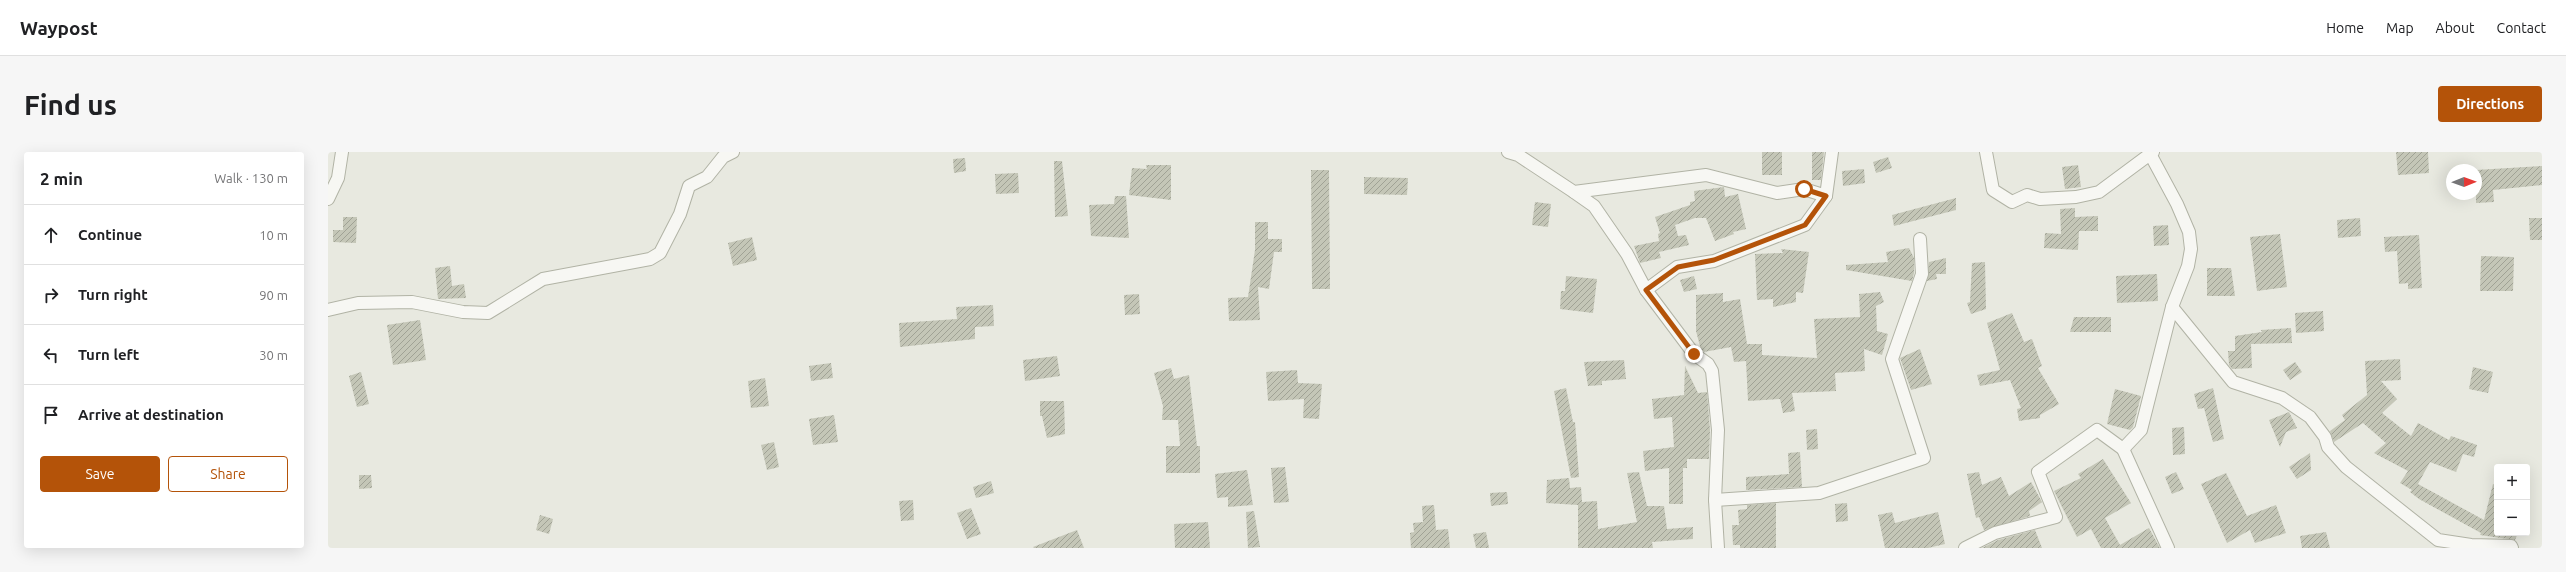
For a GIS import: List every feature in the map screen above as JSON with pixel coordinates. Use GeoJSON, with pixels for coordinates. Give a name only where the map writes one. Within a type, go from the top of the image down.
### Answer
{"type":"FeatureCollection","features":[{"type":"Feature","properties":{"kind":"street"},"geometry":{"type":"LineString","coordinates":[[328,199],[338,178],[342,152]]}},
{"type":"Feature","properties":{"kind":"street"},"geometry":{"type":"LineString","coordinates":[[328,310],[358,302],[412,302],[463,312],[488,313],[543,279],[650,259],[660,253],[680,214],[689,186],[707,177],[723,157],[733,152]]}},
{"type":"Feature","properties":{"kind":"street"},"geometry":{"type":"LineString","coordinates":[[1508,152],[1518,155],[1594,206],[1627,254],[1646,290],[1694,354],[1708,364],[1712,371],[1718,430],[1715,500],[1718,548]]}},
{"type":"Feature","properties":{"kind":"street"},"geometry":{"type":"LineString","coordinates":[[1646,290],[1678,267],[1714,260],[1805,225],[1826,196],[1832,152]]}},
{"type":"Feature","properties":{"kind":"street"},"geometry":{"type":"LineString","coordinates":[[1986,152],[1993,190],[2012,202],[2027,195],[2040,199],[2061,198],[2099,192],[2150,153],[2177,204],[2189,232],[2191,249],[2188,266],[2172,307],[2141,430],[2124,449]]}},
{"type":"Feature","properties":{"kind":"street"},"geometry":{"type":"LineString","coordinates":[[1574,192],[1600,190],[1706,175],[1777,192],[1804,189],[1826,196]]}},
{"type":"Feature","properties":{"kind":"street"},"geometry":{"type":"LineString","coordinates":[[1715,500],[1819,493],[1924,458],[1892,359],[1922,274],[1920,239]]}},
{"type":"Feature","properties":{"kind":"street"},"geometry":{"type":"LineString","coordinates":[[2172,307],[2234,382],[2282,398],[2310,417],[2325,437],[2328,447],[2346,467],[2438,540],[2471,545],[2511,546],[2512,548]]}},
{"type":"Feature","properties":{"kind":"street"},"geometry":{"type":"LineString","coordinates":[[1965,548],[1995,533],[2056,517],[2038,472],[2098,430],[2124,449],[2168,548]]}},
{"type":"Feature","properties":{"kind":"building"},"geometry":{"type":"Polygon","coordinates":[[[1762,152],[1782,152],[1782,175],[1762,175],[1762,152]]]}},
{"type":"Feature","properties":{"kind":"building"},"geometry":{"type":"Polygon","coordinates":[[[1812,152],[1824,152],[1821,180],[1812,180],[1812,152]]]}},
{"type":"Feature","properties":{"kind":"building"},"geometry":{"type":"Polygon","coordinates":[[[2396,152],[2428,152],[2429,173],[2398,175],[2396,152]]]}},
{"type":"Feature","properties":{"kind":"building"},"geometry":{"type":"Polygon","coordinates":[[[1888,157],[1892,168],[1876,173],[1873,162],[1888,157]]]}},
{"type":"Feature","properties":{"kind":"building"},"geometry":{"type":"Polygon","coordinates":[[[965,158],[966,171],[954,173],[953,159],[965,158]]]}},
{"type":"Feature","properties":{"kind":"building"},"geometry":{"type":"Polygon","coordinates":[[[1054,161],[1062,161],[1068,216],[1055,217],[1054,161]]]}},
{"type":"Feature","properties":{"kind":"building"},"geometry":{"type":"Polygon","coordinates":[[[1146,165],[1171,165],[1171,200],[1129,195],[1132,168],[1147,169],[1146,165]]]}},
{"type":"Feature","properties":{"kind":"building"},"geometry":{"type":"Polygon","coordinates":[[[2078,165],[2081,187],[2065,189],[2062,167],[2078,165]]]}},
{"type":"Feature","properties":{"kind":"building"},"geometry":{"type":"Polygon","coordinates":[[[2542,166],[2542,185],[2493,190],[2494,202],[2476,203],[2476,200],[2482,200],[2482,170],[2542,166]]]}},
{"type":"Feature","properties":{"kind":"building"},"geometry":{"type":"Polygon","coordinates":[[[1864,169],[1865,183],[1843,186],[1842,171],[1864,169]]]}},
{"type":"Feature","properties":{"kind":"building"},"geometry":{"type":"Polygon","coordinates":[[[1311,170],[1329,170],[1330,289],[1312,289],[1311,170]]]}},
{"type":"Feature","properties":{"kind":"building"},"geometry":{"type":"Polygon","coordinates":[[[1018,173],[1019,193],[996,194],[995,174],[1018,173]]]}},
{"type":"Feature","properties":{"kind":"building"},"geometry":{"type":"Polygon","coordinates":[[[1364,177],[1408,178],[1407,195],[1364,194],[1364,177]]]}},
{"type":"Feature","properties":{"kind":"building"},"geometry":{"type":"Polygon","coordinates":[[[1724,187],[1725,197],[1738,194],[1746,229],[1733,232],[1734,234],[1715,241],[1706,218],[1695,218],[1675,225],[1678,236],[1686,235],[1689,245],[1659,252],[1661,258],[1640,263],[1634,246],[1659,241],[1658,234],[1660,233],[1655,217],[1690,205],[1690,202],[1695,201],[1694,191],[1724,187]]]}},
{"type":"Feature","properties":{"kind":"building"},"geometry":{"type":"Polygon","coordinates":[[[1115,196],[1126,196],[1129,238],[1091,236],[1089,205],[1114,204],[1115,196]]]}},
{"type":"Feature","properties":{"kind":"building"},"geometry":{"type":"Polygon","coordinates":[[[1956,198],[1956,210],[1894,226],[1892,215],[1956,198]]]}},
{"type":"Feature","properties":{"kind":"building"},"geometry":{"type":"Polygon","coordinates":[[[1535,202],[1551,204],[1548,227],[1532,225],[1535,202]]]}},
{"type":"Feature","properties":{"kind":"building"},"geometry":{"type":"Polygon","coordinates":[[[2075,208],[2075,217],[2098,216],[2098,231],[2079,231],[2078,250],[2044,248],[2045,233],[2061,234],[2060,209],[2075,208]]]}},
{"type":"Feature","properties":{"kind":"building"},"geometry":{"type":"Polygon","coordinates":[[[343,217],[357,217],[356,243],[333,242],[333,230],[343,230],[343,217]]]}},
{"type":"Feature","properties":{"kind":"building"},"geometry":{"type":"Polygon","coordinates":[[[2360,218],[2361,236],[2338,238],[2337,220],[2360,218]]]}},
{"type":"Feature","properties":{"kind":"building"},"geometry":{"type":"Polygon","coordinates":[[[2529,218],[2542,218],[2542,240],[2530,240],[2529,218]]]}},
{"type":"Feature","properties":{"kind":"building"},"geometry":{"type":"Polygon","coordinates":[[[1255,222],[1268,222],[1268,239],[1282,239],[1282,252],[1274,252],[1269,289],[1258,287],[1260,320],[1229,321],[1228,298],[1248,297],[1255,250],[1255,222]]]}},
{"type":"Feature","properties":{"kind":"building"},"geometry":{"type":"Polygon","coordinates":[[[2168,225],[2169,245],[2154,246],[2153,226],[2168,225]]]}},
{"type":"Feature","properties":{"kind":"building"},"geometry":{"type":"Polygon","coordinates":[[[2280,234],[2287,287],[2257,291],[2250,237],[2280,234]]]}},
{"type":"Feature","properties":{"kind":"building"},"geometry":{"type":"Polygon","coordinates":[[[2419,235],[2422,288],[2408,289],[2408,283],[2399,284],[2397,251],[2385,252],[2384,237],[2419,235]]]}},
{"type":"Feature","properties":{"kind":"building"},"geometry":{"type":"Polygon","coordinates":[[[752,237],[757,260],[733,266],[728,243],[752,237]]]}},
{"type":"Feature","properties":{"kind":"building"},"geometry":{"type":"Polygon","coordinates":[[[1909,248],[1914,258],[1914,273],[1912,281],[1846,270],[1846,265],[1888,262],[1886,252],[1909,248]]]}},
{"type":"Feature","properties":{"kind":"building"},"geometry":{"type":"Polygon","coordinates":[[[1781,249],[1809,252],[1803,293],[1796,292],[1796,302],[1773,307],[1773,299],[1757,300],[1755,254],[1783,253],[1781,249]]]}},
{"type":"Feature","properties":{"kind":"building"},"geometry":{"type":"Polygon","coordinates":[[[2481,256],[2514,257],[2513,291],[2480,291],[2481,256]]]}},
{"type":"Feature","properties":{"kind":"building"},"geometry":{"type":"Polygon","coordinates":[[[1946,258],[1946,274],[1936,274],[1937,279],[1927,281],[1929,262],[1946,258]]]}},
{"type":"Feature","properties":{"kind":"building"},"geometry":{"type":"Polygon","coordinates":[[[1985,262],[1986,309],[1971,314],[1967,303],[1970,302],[1972,263],[1985,262]]]}},
{"type":"Feature","properties":{"kind":"building"},"geometry":{"type":"Polygon","coordinates":[[[450,266],[452,286],[464,284],[466,298],[438,299],[435,268],[450,266]]]}},
{"type":"Feature","properties":{"kind":"building"},"geometry":{"type":"Polygon","coordinates":[[[2207,268],[2231,268],[2235,296],[2207,296],[2207,268]]]}},
{"type":"Feature","properties":{"kind":"building"},"geometry":{"type":"Polygon","coordinates":[[[2157,274],[2158,301],[2117,303],[2116,276],[2157,274]]]}},
{"type":"Feature","properties":{"kind":"building"},"geometry":{"type":"Polygon","coordinates":[[[1566,276],[1597,279],[1593,313],[1560,309],[1561,291],[1565,291],[1566,276]]]}},
{"type":"Feature","properties":{"kind":"building"},"geometry":{"type":"Polygon","coordinates":[[[1694,276],[1697,289],[1684,292],[1680,280],[1694,276]]]}},
{"type":"Feature","properties":{"kind":"building"},"geometry":{"type":"Polygon","coordinates":[[[1880,292],[1884,302],[1876,306],[1877,331],[1888,334],[1882,355],[1864,349],[1865,371],[1835,373],[1836,391],[1792,393],[1795,411],[1783,413],[1780,399],[1748,401],[1746,361],[1734,362],[1731,347],[1704,352],[1701,350],[1696,331],[1696,295],[1723,293],[1723,302],[1740,299],[1747,344],[1762,344],[1762,355],[1817,358],[1814,319],[1860,317],[1859,294],[1880,292]]]}},
{"type":"Feature","properties":{"kind":"building"},"geometry":{"type":"Polygon","coordinates":[[[1139,294],[1140,314],[1125,315],[1124,295],[1139,294]]]}},
{"type":"Feature","properties":{"kind":"building"},"geometry":{"type":"Polygon","coordinates":[[[993,305],[994,326],[975,327],[975,339],[900,347],[899,323],[957,319],[956,307],[993,305]]]}},
{"type":"Feature","properties":{"kind":"building"},"geometry":{"type":"Polygon","coordinates":[[[2323,311],[2324,331],[2296,333],[2295,313],[2323,311]]]}},
{"type":"Feature","properties":{"kind":"building"},"geometry":{"type":"Polygon","coordinates":[[[2012,313],[2024,342],[2032,339],[2042,366],[2038,368],[2059,404],[2040,415],[2040,418],[2019,421],[2017,409],[2021,408],[2010,380],[1980,386],[1977,375],[2000,370],[1987,323],[2012,313]]]}},
{"type":"Feature","properties":{"kind":"building"},"geometry":{"type":"Polygon","coordinates":[[[2074,317],[2111,317],[2111,332],[2070,332],[2074,317]]]}},
{"type":"Feature","properties":{"kind":"building"},"geometry":{"type":"Polygon","coordinates":[[[420,320],[426,360],[393,365],[387,325],[420,320]]]}},
{"type":"Feature","properties":{"kind":"building"},"geometry":{"type":"Polygon","coordinates":[[[2291,328],[2292,343],[2251,344],[2252,368],[2232,369],[2229,365],[2228,351],[2235,351],[2235,336],[2262,332],[2261,330],[2291,328]]]}},
{"type":"Feature","properties":{"kind":"building"},"geometry":{"type":"Polygon","coordinates":[[[1920,349],[1932,384],[1911,390],[1900,358],[1920,349]]]}},
{"type":"Feature","properties":{"kind":"building"},"geometry":{"type":"Polygon","coordinates":[[[1057,356],[1060,376],[1025,381],[1023,360],[1057,356]]]}},
{"type":"Feature","properties":{"kind":"building"},"geometry":{"type":"Polygon","coordinates":[[[2400,359],[2401,380],[2381,381],[2397,399],[2382,413],[2411,436],[2418,423],[2449,440],[2451,436],[2477,445],[2474,457],[2463,454],[2456,472],[2430,462],[2418,484],[2484,520],[2494,484],[2494,536],[2517,536],[2515,540],[2480,535],[2481,533],[2419,499],[2410,492],[2412,490],[2400,483],[2408,471],[2374,453],[2386,443],[2363,423],[2334,442],[2330,431],[2345,420],[2342,415],[2367,395],[2365,361],[2400,359]]]}},
{"type":"Feature","properties":{"kind":"building"},"geometry":{"type":"Polygon","coordinates":[[[1624,360],[1626,379],[1602,381],[1602,385],[1588,386],[1584,362],[1624,360]]]}},
{"type":"Feature","properties":{"kind":"building"},"geometry":{"type":"Polygon","coordinates":[[[2295,362],[2302,372],[2290,380],[2283,370],[2295,362]]]}},
{"type":"Feature","properties":{"kind":"building"},"geometry":{"type":"Polygon","coordinates":[[[831,363],[833,378],[811,381],[809,366],[831,363]]]}},
{"type":"Feature","properties":{"kind":"building"},"geometry":{"type":"Polygon","coordinates":[[[1685,366],[1698,393],[1707,392],[1710,430],[1709,459],[1687,459],[1687,468],[1683,468],[1683,504],[1669,504],[1669,468],[1645,471],[1643,451],[1674,447],[1672,417],[1654,419],[1652,399],[1684,395],[1685,366]]]}},
{"type":"Feature","properties":{"kind":"building"},"geometry":{"type":"Polygon","coordinates":[[[2473,367],[2493,372],[2488,393],[2469,389],[2473,367]]]}},
{"type":"Feature","properties":{"kind":"building"},"geometry":{"type":"Polygon","coordinates":[[[1171,368],[1174,379],[1189,375],[1197,446],[1200,446],[1200,473],[1166,473],[1166,446],[1180,446],[1178,420],[1162,420],[1163,406],[1154,373],[1171,368]]]}},
{"type":"Feature","properties":{"kind":"building"},"geometry":{"type":"Polygon","coordinates":[[[1297,370],[1298,383],[1322,384],[1319,419],[1303,418],[1304,399],[1268,401],[1266,372],[1297,370]]]}},
{"type":"Feature","properties":{"kind":"building"},"geometry":{"type":"Polygon","coordinates":[[[361,372],[369,404],[357,407],[349,376],[361,372]]]}},
{"type":"Feature","properties":{"kind":"building"},"geometry":{"type":"Polygon","coordinates":[[[765,378],[769,406],[751,408],[748,381],[765,378]]]}},
{"type":"Feature","properties":{"kind":"building"},"geometry":{"type":"Polygon","coordinates":[[[1566,388],[1573,422],[1575,422],[1579,477],[1571,478],[1554,391],[1566,388]]]}},
{"type":"Feature","properties":{"kind":"building"},"geometry":{"type":"Polygon","coordinates":[[[2213,388],[2224,439],[2213,442],[2204,408],[2198,409],[2194,394],[2213,388]]]}},
{"type":"Feature","properties":{"kind":"building"},"geometry":{"type":"Polygon","coordinates":[[[2115,389],[2141,396],[2133,427],[2130,430],[2107,424],[2115,389]]]}},
{"type":"Feature","properties":{"kind":"building"},"geometry":{"type":"Polygon","coordinates":[[[1040,401],[1064,401],[1065,434],[1047,438],[1042,416],[1040,416],[1040,401]]]}},
{"type":"Feature","properties":{"kind":"building"},"geometry":{"type":"Polygon","coordinates":[[[2289,412],[2297,428],[2286,432],[2280,447],[2269,420],[2289,412]]]}},
{"type":"Feature","properties":{"kind":"building"},"geometry":{"type":"Polygon","coordinates":[[[834,415],[838,442],[813,445],[809,419],[834,415]]]}},
{"type":"Feature","properties":{"kind":"building"},"geometry":{"type":"Polygon","coordinates":[[[2184,427],[2185,454],[2173,455],[2172,428],[2184,427]]]}},
{"type":"Feature","properties":{"kind":"building"},"geometry":{"type":"Polygon","coordinates":[[[1817,429],[1818,449],[1807,450],[1806,430],[1817,429]]]}},
{"type":"Feature","properties":{"kind":"building"},"geometry":{"type":"Polygon","coordinates":[[[774,442],[779,467],[767,470],[761,445],[774,442]]]}},
{"type":"Feature","properties":{"kind":"building"},"geometry":{"type":"Polygon","coordinates":[[[1800,452],[1802,487],[1746,490],[1746,477],[1789,474],[1788,453],[1800,452]]]}},
{"type":"Feature","properties":{"kind":"building"},"geometry":{"type":"Polygon","coordinates":[[[2310,453],[2311,470],[2297,479],[2289,467],[2310,453]]]}},
{"type":"Feature","properties":{"kind":"building"},"geometry":{"type":"Polygon","coordinates":[[[2103,459],[2131,503],[2105,518],[2120,545],[2149,528],[2160,548],[2101,548],[2091,529],[2077,537],[2054,491],[2081,478],[2078,474],[2103,459]]]}},
{"type":"Feature","properties":{"kind":"building"},"geometry":{"type":"Polygon","coordinates":[[[1285,467],[1289,502],[1274,503],[1271,468],[1285,467]]]}},
{"type":"Feature","properties":{"kind":"building"},"geometry":{"type":"Polygon","coordinates":[[[1247,470],[1253,505],[1228,507],[1228,497],[1217,498],[1215,474],[1247,470]]]}},
{"type":"Feature","properties":{"kind":"building"},"geometry":{"type":"Polygon","coordinates":[[[1639,472],[1647,506],[1664,506],[1667,529],[1693,527],[1693,539],[1652,542],[1653,548],[1578,548],[1578,505],[1546,503],[1547,480],[1569,478],[1570,488],[1581,487],[1582,502],[1597,501],[1598,529],[1637,522],[1627,473],[1639,472]]]}},
{"type":"Feature","properties":{"kind":"building"},"geometry":{"type":"Polygon","coordinates":[[[1979,472],[1982,485],[2001,477],[2009,496],[2031,482],[2042,502],[2029,511],[2030,516],[1984,530],[1979,517],[1976,518],[1967,474],[1979,472]]]}},
{"type":"Feature","properties":{"kind":"building"},"geometry":{"type":"Polygon","coordinates":[[[2176,472],[2184,489],[2172,494],[2165,477],[2176,472]]]}},
{"type":"Feature","properties":{"kind":"building"},"geometry":{"type":"Polygon","coordinates":[[[2226,473],[2247,516],[2276,505],[2286,533],[2255,543],[2250,530],[2227,543],[2201,484],[2226,473]]]}},
{"type":"Feature","properties":{"kind":"building"},"geometry":{"type":"Polygon","coordinates":[[[359,475],[371,475],[372,488],[359,489],[359,475]]]}},
{"type":"Feature","properties":{"kind":"building"},"geometry":{"type":"Polygon","coordinates":[[[991,481],[994,493],[976,498],[973,487],[991,481]]]}},
{"type":"Feature","properties":{"kind":"building"},"geometry":{"type":"Polygon","coordinates":[[[1507,492],[1508,504],[1491,506],[1490,493],[1507,492]]]}},
{"type":"Feature","properties":{"kind":"building"},"geometry":{"type":"Polygon","coordinates":[[[913,500],[914,520],[901,521],[899,501],[913,500]]]}},
{"type":"Feature","properties":{"kind":"building"},"geometry":{"type":"Polygon","coordinates":[[[1776,503],[1776,548],[1740,548],[1740,545],[1733,545],[1732,525],[1739,525],[1738,510],[1747,509],[1747,505],[1776,503]]]}},
{"type":"Feature","properties":{"kind":"building"},"geometry":{"type":"Polygon","coordinates":[[[1847,503],[1848,521],[1836,522],[1835,504],[1847,503]]]}},
{"type":"Feature","properties":{"kind":"building"},"geometry":{"type":"Polygon","coordinates":[[[1434,505],[1436,530],[1448,529],[1450,548],[1411,548],[1410,533],[1414,532],[1413,523],[1423,522],[1422,506],[1434,505]]]}},
{"type":"Feature","properties":{"kind":"building"},"geometry":{"type":"Polygon","coordinates":[[[971,508],[981,534],[967,539],[957,513],[971,508]]]}},
{"type":"Feature","properties":{"kind":"building"},"geometry":{"type":"Polygon","coordinates":[[[1254,511],[1260,547],[1248,548],[1246,512],[1254,511]]]}},
{"type":"Feature","properties":{"kind":"building"},"geometry":{"type":"Polygon","coordinates":[[[1892,512],[1895,523],[1938,512],[1945,544],[1928,548],[1885,548],[1878,515],[1892,512]]]}},
{"type":"Feature","properties":{"kind":"building"},"geometry":{"type":"Polygon","coordinates":[[[540,515],[553,519],[549,534],[536,530],[540,515]]]}},
{"type":"Feature","properties":{"kind":"building"},"geometry":{"type":"Polygon","coordinates":[[[1208,522],[1210,548],[1175,548],[1174,524],[1208,522]]]}},
{"type":"Feature","properties":{"kind":"building"},"geometry":{"type":"Polygon","coordinates":[[[1077,530],[1084,548],[1033,547],[1077,530]]]}},
{"type":"Feature","properties":{"kind":"building"},"geometry":{"type":"Polygon","coordinates":[[[2035,530],[2042,548],[1982,548],[1998,540],[2035,530]]]}},
{"type":"Feature","properties":{"kind":"building"},"geometry":{"type":"Polygon","coordinates":[[[1486,532],[1489,548],[1476,548],[1473,534],[1486,532]]]}},
{"type":"Feature","properties":{"kind":"building"},"geometry":{"type":"Polygon","coordinates":[[[2326,532],[2330,548],[2302,548],[2300,536],[2326,532]]]}},
{"type":"Feature","properties":{"kind":"route"},"geometry":{"type":"LineString","coordinates":[[1694,354],[1646,290],[1678,267],[1714,260],[1805,225],[1826,196],[1804,189]]}}]}
